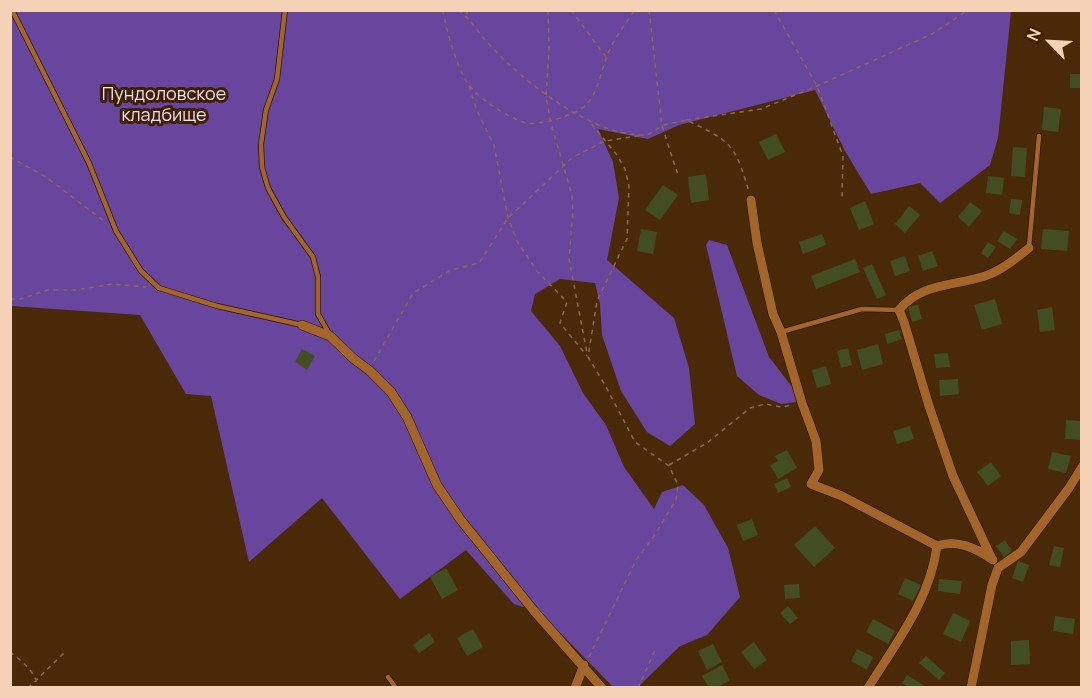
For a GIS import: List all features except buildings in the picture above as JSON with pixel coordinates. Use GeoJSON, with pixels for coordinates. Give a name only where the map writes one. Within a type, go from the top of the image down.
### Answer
{"type":"FeatureCollection","features":[{"type":"Feature","properties":{"kind":"street"},"geometry":{"type":"LineString","coordinates":[[751,200],[757,243],[773,314],[781,332],[816,441],[819,470],[811,484],[842,496],[937,546],[948,542],[957,543],[978,550],[992,559]]}},
{"type":"Feature","properties":{"kind":"street"},"geometry":{"type":"LineString","coordinates":[[999,568],[992,559],[953,476],[899,310],[907,300],[926,290],[985,276],[1004,267],[1029,248]]}},
{"type":"Feature","properties":{"kind":"street"},"geometry":{"type":"LineString","coordinates":[[302,325],[330,336],[391,392],[407,417],[437,484],[460,519],[534,610],[602,687]]}},
{"type":"Feature","properties":{"kind":"street"},"geometry":{"type":"LineString","coordinates":[[971,687],[992,585],[999,568],[1021,552],[1069,489],[1082,467]]}},
{"type":"Feature","properties":{"kind":"street"},"geometry":{"type":"LineString","coordinates":[[868,687],[916,612],[935,562],[937,546]]}},
{"type":"Feature","properties":{"kind":"street"},"geometry":{"type":"LineString","coordinates":[[575,687],[584,665]]}},
{"type":"Feature","properties":{"kind":"lane"},"geometry":{"type":"LineString","coordinates":[[12,10],[89,163],[116,231],[141,271],[159,288],[217,306],[302,325]]}},
{"type":"Feature","properties":{"kind":"lane"},"geometry":{"type":"LineString","coordinates":[[285,10],[277,79],[266,110],[261,144],[262,167],[268,188],[284,218],[313,257],[318,277],[318,314],[330,336]]}},
{"type":"Feature","properties":{"kind":"lane"},"geometry":{"type":"LineString","coordinates":[[1029,248],[1039,136]]}},
{"type":"Feature","properties":{"kind":"lane"},"geometry":{"type":"LineString","coordinates":[[781,332],[862,309],[899,310]]}},
{"type":"Feature","properties":{"kind":"lane"},"geometry":{"type":"LineString","coordinates":[[388,677],[396,687]]}},
{"type":"Feature","properties":{"kind":"path"},"geometry":{"type":"LineString","coordinates":[[443,10],[452,49],[477,111],[494,145],[508,218],[518,243],[537,271],[567,302],[560,323],[588,357],[635,442],[669,466],[678,485],[676,500],[636,560],[584,665]]}},
{"type":"Feature","properties":{"kind":"path"},"geometry":{"type":"LineString","coordinates":[[458,10],[489,45],[546,96],[589,121],[624,132],[646,135]]}},
{"type":"Feature","properties":{"kind":"path"},"geometry":{"type":"LineString","coordinates":[[466,10],[469,20]]}},
{"type":"Feature","properties":{"kind":"path"},"geometry":{"type":"LineString","coordinates":[[548,10],[549,48],[546,96],[572,195],[569,259],[588,357]]}},
{"type":"Feature","properties":{"kind":"path"},"geometry":{"type":"LineString","coordinates":[[571,10],[606,57]]}},
{"type":"Feature","properties":{"kind":"path"},"geometry":{"type":"LineString","coordinates":[[468,85],[511,117],[528,123],[551,120],[575,113],[586,105],[594,93],[606,57],[635,10]]}},
{"type":"Feature","properties":{"kind":"path"},"geometry":{"type":"LineString","coordinates":[[649,10],[662,126],[678,175]]}},
{"type":"Feature","properties":{"kind":"path"},"geometry":{"type":"LineString","coordinates":[[774,10],[817,86],[843,156],[842,198]]}},
{"type":"Feature","properties":{"kind":"path"},"geometry":{"type":"LineString","coordinates":[[370,371],[413,293],[451,270],[479,263],[508,218],[573,157],[605,141],[646,135],[662,126],[686,120],[761,109],[932,34],[968,10]]}},
{"type":"Feature","properties":{"kind":"path"},"geometry":{"type":"LineString","coordinates":[[686,120],[730,144],[740,160],[751,200]]}},
{"type":"Feature","properties":{"kind":"path"},"geometry":{"type":"LineString","coordinates":[[588,357],[597,301],[627,239],[629,186],[625,169],[617,154],[589,121]]}},
{"type":"Feature","properties":{"kind":"path"},"geometry":{"type":"LineString","coordinates":[[10,156],[46,177],[116,231]]}},
{"type":"Feature","properties":{"kind":"path"},"geometry":{"type":"LineString","coordinates":[[10,299],[20,299],[48,290],[75,290],[112,284],[159,288]]}},
{"type":"Feature","properties":{"kind":"path"},"geometry":{"type":"LineString","coordinates":[[669,466],[708,443],[750,408],[765,404],[782,407],[802,403]]}},
{"type":"Feature","properties":{"kind":"path"},"geometry":{"type":"LineString","coordinates":[[638,687],[655,650]]}},
{"type":"Feature","properties":{"kind":"path"},"geometry":{"type":"LineString","coordinates":[[10,652],[23,662],[37,680],[38,687]]}},
{"type":"Feature","properties":{"kind":"path"},"geometry":{"type":"LineString","coordinates":[[28,687],[64,653]]}},
{"type":"Feature","properties":{"kind":"green space","name":"Пундоловское кладбище"},"geometry":{"type":"Polygon","coordinates":[[[10,11],[1011,11],[998,138],[990,165],[940,203],[920,183],[871,194],[845,151],[815,90],[679,125],[648,139],[598,129],[613,162],[619,198],[607,260],[674,318],[689,368],[695,424],[670,446],[647,432],[621,391],[602,335],[600,304],[595,283],[560,279],[535,294],[531,311],[560,346],[583,393],[606,425],[624,467],[654,509],[662,492],[683,485],[704,505],[728,548],[740,597],[707,635],[680,646],[637,688],[613,687],[541,613],[514,604],[466,550],[400,599],[322,498],[249,562],[211,396],[186,394],[140,315],[11,306],[10,11]]]}},
{"type":"Feature","properties":{"kind":"green space"},"geometry":{"type":"Polygon","coordinates":[[[709,240],[727,245],[769,357],[792,387],[796,402],[781,404],[759,395],[737,376],[706,245],[709,240]]]}}]}
